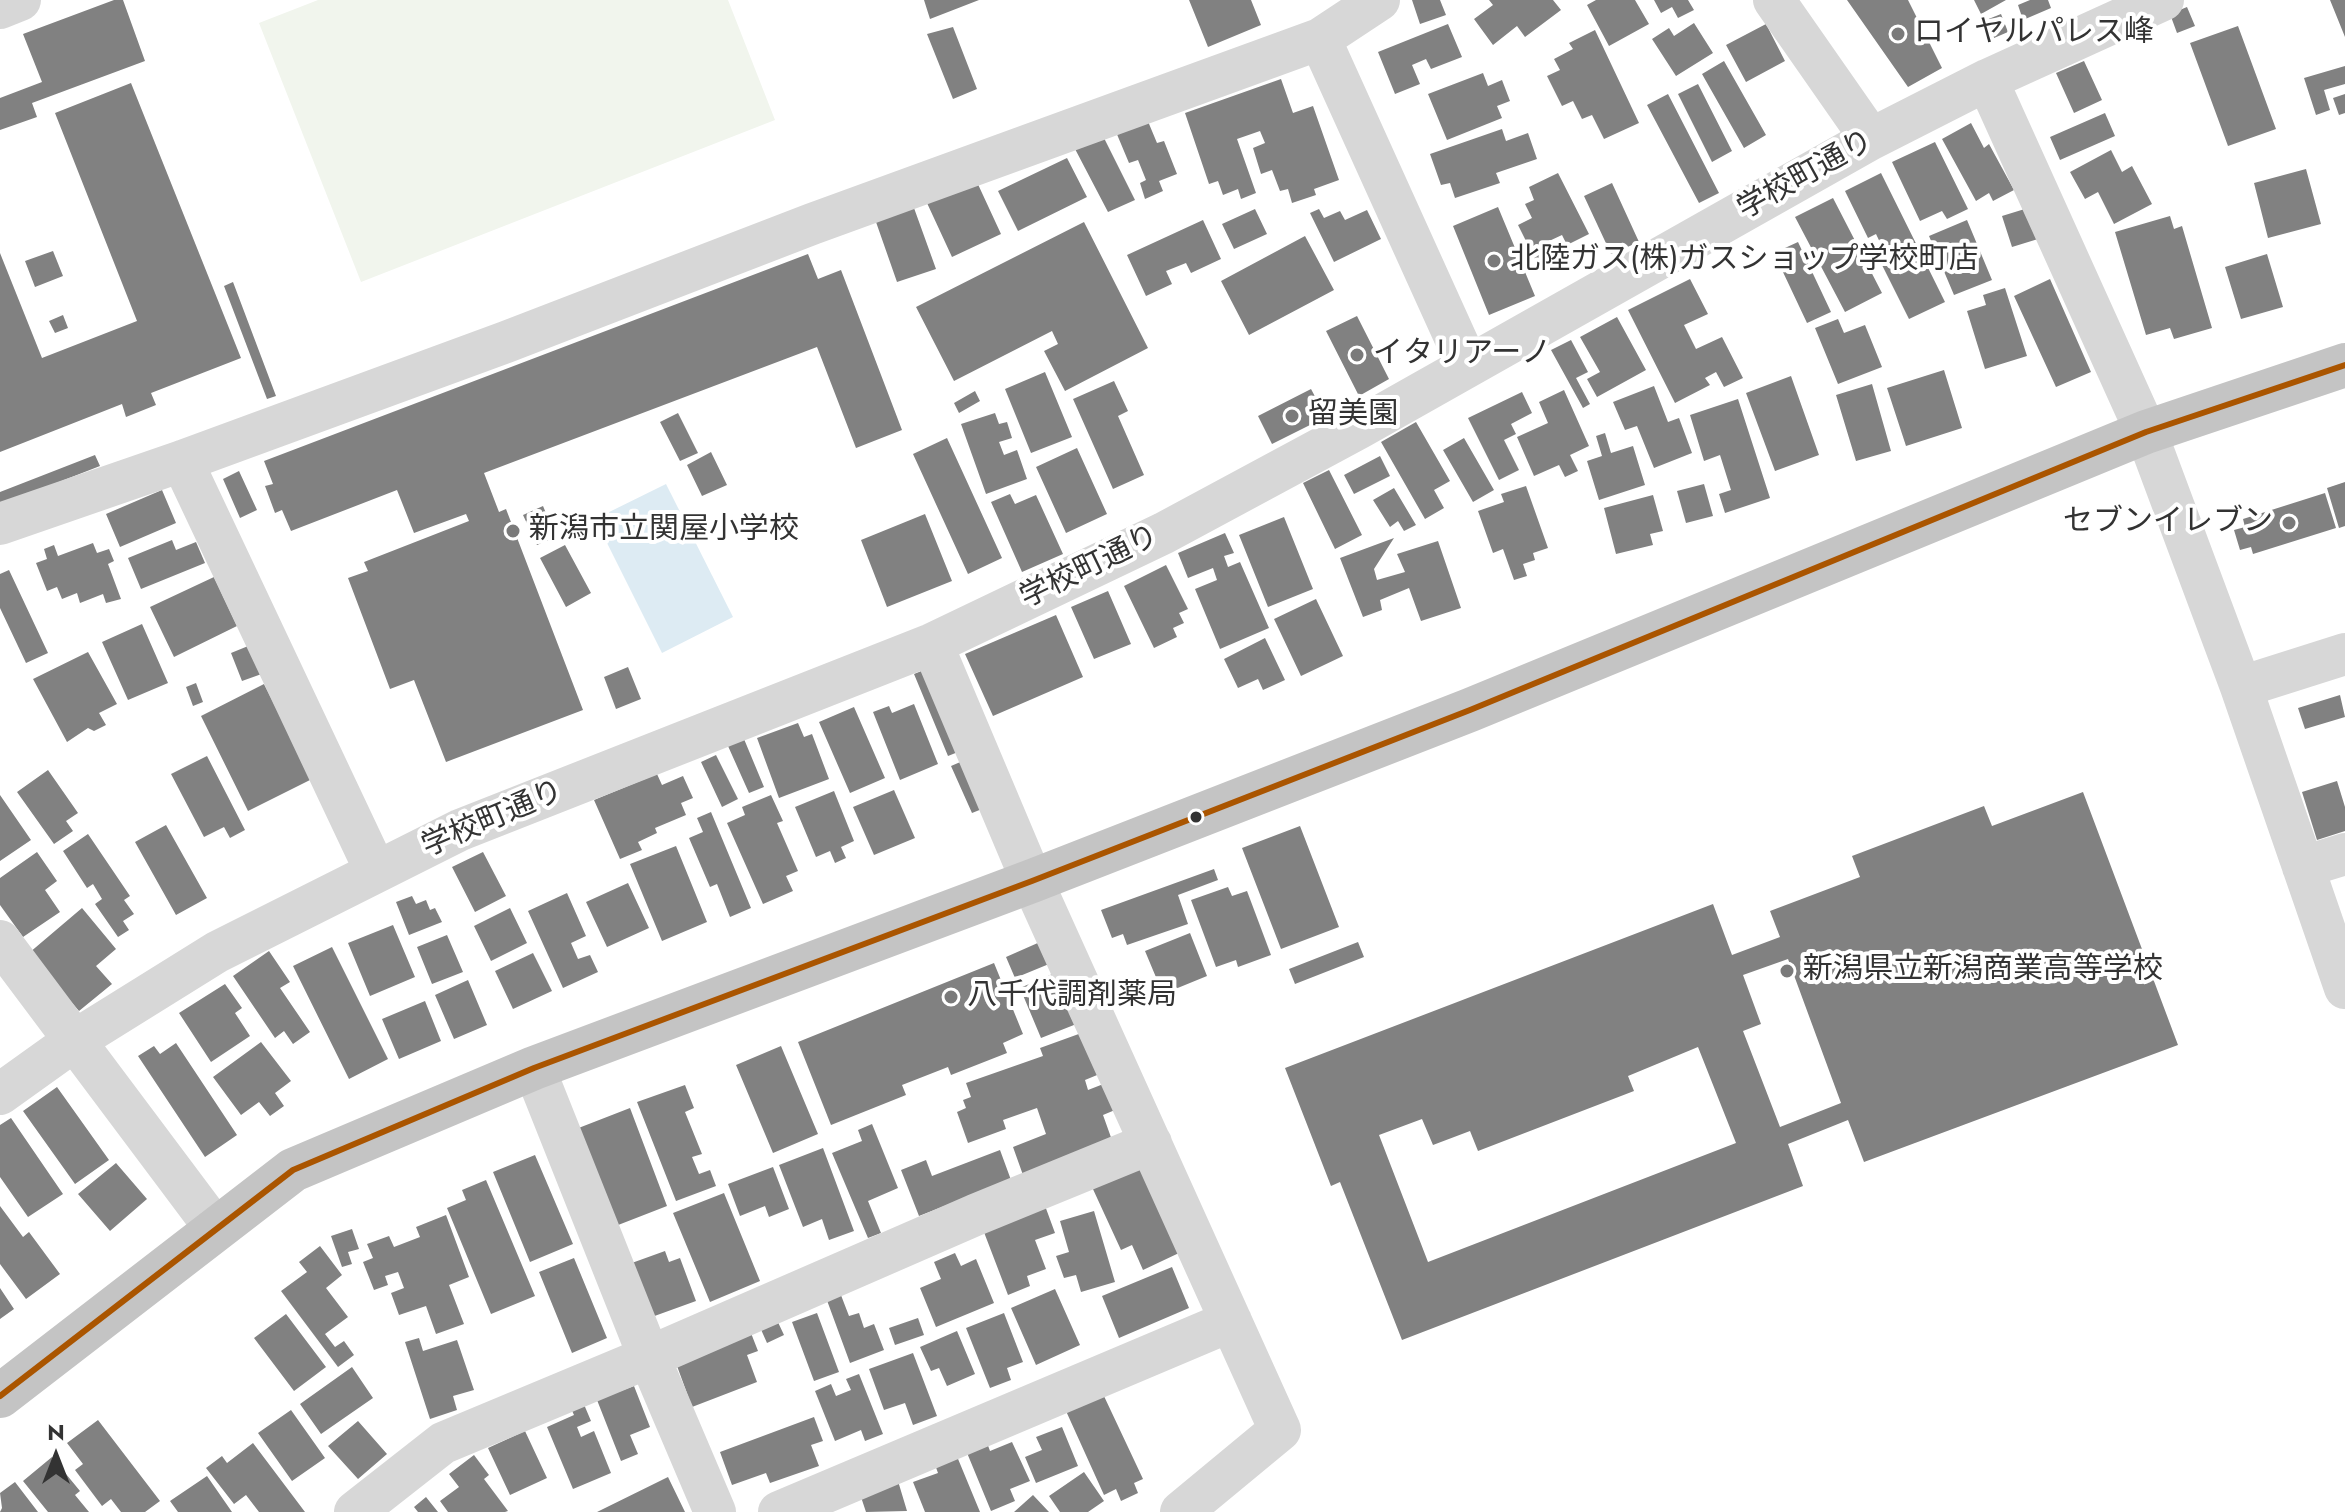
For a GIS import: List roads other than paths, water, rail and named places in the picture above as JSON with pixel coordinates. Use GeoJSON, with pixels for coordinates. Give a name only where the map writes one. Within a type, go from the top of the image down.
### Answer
{"type":"FeatureCollection","features":[{"type":"Feature","properties":{"kind":"highway"},"geometry":{"type":"LineString","coordinates":[[0,1396],[293,1170],[534,1068],[1032,881],[1456,715],[2146,432],[2345,365]]}},
{"type":"Feature","properties":{"kind":"street"},"geometry":{"type":"LineString","coordinates":[[0,8],[20,0]]}},
{"type":"Feature","properties":{"kind":"street"},"geometry":{"type":"LineString","coordinates":[[0,524],[182,461],[826,219],[1320,39],[1379,0]]}},
{"type":"Feature","properties":{"kind":"street"},"geometry":{"type":"LineString","coordinates":[[1774,0],[1871,139]]}},
{"type":"Feature","properties":{"kind":"street","name":"学校町通り"},"geometry":{"type":"LineString","coordinates":[[0,1094],[74,1041],[217,952],[460,830],[932,644],[1164,533],[1359,428],[1871,139],[1987,80],[2163,0]]}},
{"type":"Feature","properties":{"kind":"street"},"geometry":{"type":"LineString","coordinates":[[1320,39],[1468,366]]}},
{"type":"Feature","properties":{"kind":"street"},"geometry":{"type":"LineString","coordinates":[[1987,80],[2146,432],[2241,687],[2345,988]]}},
{"type":"Feature","properties":{"kind":"street"},"geometry":{"type":"LineString","coordinates":[[182,461],[376,872]]}},
{"type":"Feature","properties":{"kind":"street"},"geometry":{"type":"LineString","coordinates":[[932,644],[1032,881],[1280,1430],[1181,1512]]}},
{"type":"Feature","properties":{"kind":"street"},"geometry":{"type":"LineString","coordinates":[[2241,687],[2345,654]]}},
{"type":"Feature","properties":{"kind":"street"},"geometry":{"type":"LineString","coordinates":[[2303,867],[2345,854]]}},
{"type":"Feature","properties":{"kind":"street"},"geometry":{"type":"LineString","coordinates":[[0,941],[215,1228]]}},
{"type":"Feature","properties":{"kind":"street"},"geometry":{"type":"LineString","coordinates":[[534,1068],[649,1357],[715,1512]]}},
{"type":"Feature","properties":{"kind":"street"},"geometry":{"type":"LineString","coordinates":[[355,1512],[443,1443],[1151,1143]]}},
{"type":"Feature","properties":{"kind":"street"},"geometry":{"type":"LineString","coordinates":[[779,1512],[1231,1321]]}},
{"type":"Feature","properties":{"kind":"place","name":"ロイヤルパレス峰"},"geometry":{"type":"Point","coordinates":[1898,34]}},
{"type":"Feature","properties":{"kind":"place","name":"北陸ガス(株)ガスショップ学校町店"},"geometry":{"type":"Point","coordinates":[1494,261]}},
{"type":"Feature","properties":{"kind":"place","name":"イタリアーノ"},"geometry":{"type":"Point","coordinates":[1357,355]}},
{"type":"Feature","properties":{"kind":"place","name":"留美園"},"geometry":{"type":"Point","coordinates":[1292,416]}},
{"type":"Feature","properties":{"kind":"place","name":"セブンイレブン"},"geometry":{"type":"Point","coordinates":[2289,523]}},
{"type":"Feature","properties":{"kind":"place","name":"新潟市立関屋小学校"},"geometry":{"type":"Point","coordinates":[513,531]}},
{"type":"Feature","properties":{"kind":"place","name":"新潟県立新潟商業高等学校"},"geometry":{"type":"Point","coordinates":[1787,971]}},
{"type":"Feature","properties":{"kind":"place","name":"八千代調剤薬局"},"geometry":{"type":"Point","coordinates":[951,997]}}]}
